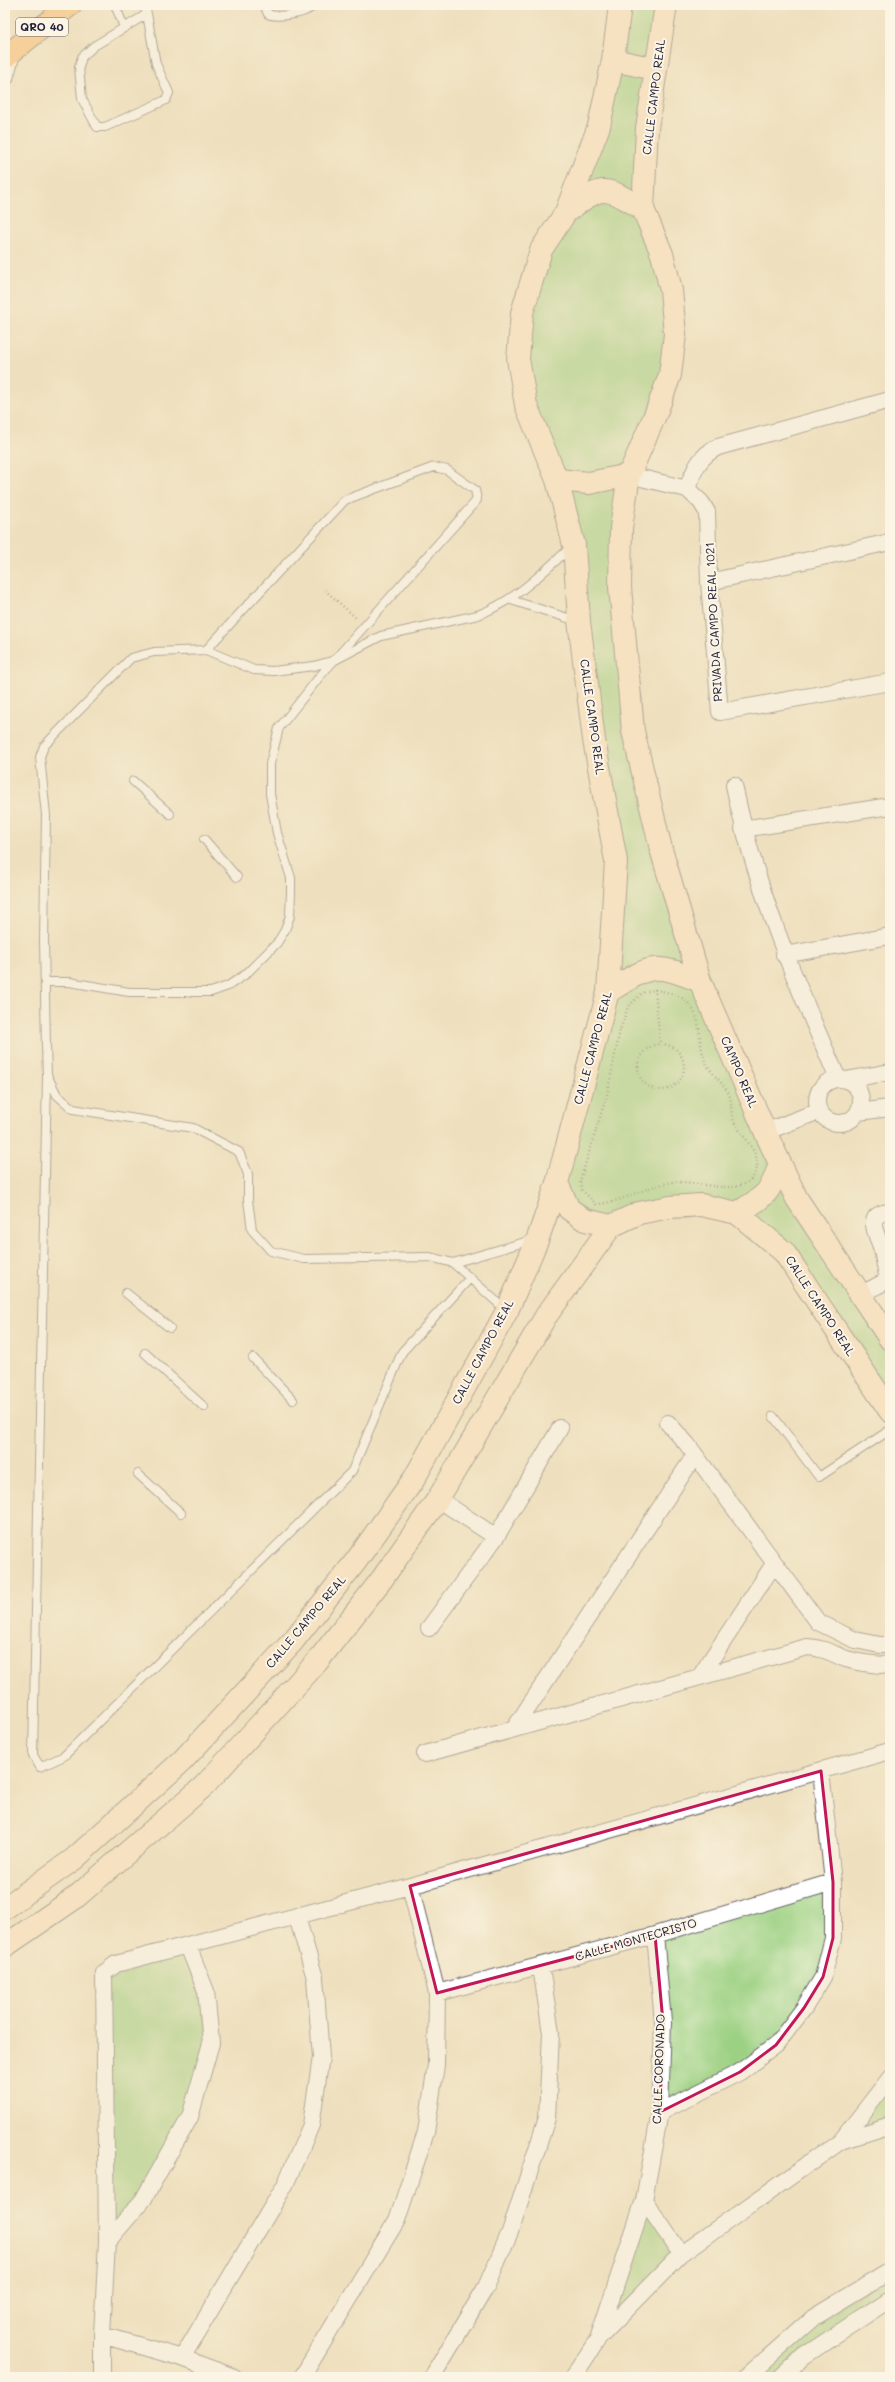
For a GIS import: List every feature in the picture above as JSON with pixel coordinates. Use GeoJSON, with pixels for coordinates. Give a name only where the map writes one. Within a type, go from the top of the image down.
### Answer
{"type":"FeatureCollection","features":[{"type":"Feature","properties":{"kind":"highway","name":"QRO 40"},"geometry":{"type":"LineString","coordinates":[[9,53],[70,5]]}},
{"type":"Feature","properties":{"kind":"street","name":"CALLE CAMPO REAL"},"geometry":{"type":"LineString","coordinates":[[5,1908],[74,1859],[182,1761],[293,1641],[356,1561],[414,1478],[507,1311],[538,1238],[557,1183],[608,992],[616,861],[594,740],[579,621],[574,545],[557,480],[526,405],[518,359],[522,314],[541,250],[566,212],[599,126],[613,60],[620,5]]}},
{"type":"Feature","properties":{"kind":"street","name":"CALLE CAMPO REAL"},"geometry":{"type":"LineString","coordinates":[[666,5],[647,128],[643,210],[662,254],[671,290],[675,334],[670,375],[656,413],[629,475],[621,528],[620,586],[633,731],[661,849],[700,981]]}},
{"type":"Feature","properties":{"kind":"street"},"geometry":{"type":"LineString","coordinates":[[5,78],[9,53]]}},
{"type":"Feature","properties":{"kind":"street"},"geometry":{"type":"LineString","coordinates":[[613,60],[656,69]]}},
{"type":"Feature","properties":{"kind":"street"},"geometry":{"type":"LineString","coordinates":[[566,212],[594,192],[608,191],[643,210]]}},
{"type":"Feature","properties":{"kind":"street"},"geometry":{"type":"LineString","coordinates":[[557,480],[589,483],[629,475],[687,489],[696,464],[706,453],[718,447],[890,400]]}},
{"type":"Feature","properties":{"kind":"street","name":"PRIVADA CAMPO REAL 1021"},"geometry":{"type":"LineString","coordinates":[[687,489],[701,502],[707,512],[710,582],[720,712],[890,682]]}},
{"type":"Feature","properties":{"kind":"street"},"geometry":{"type":"LineString","coordinates":[[710,582],[890,542]]}},
{"type":"Feature","properties":{"kind":"street"},"geometry":{"type":"LineString","coordinates":[[734,785],[743,829],[784,955],[842,1080],[858,1090],[861,1097],[858,1112],[853,1118],[839,1124],[824,1119],[818,1111],[816,1098],[819,1091],[830,1080],[842,1080],[890,1072]]}},
{"type":"Feature","properties":{"kind":"street"},"geometry":{"type":"LineString","coordinates":[[743,829],[890,806]]}},
{"type":"Feature","properties":{"kind":"street"},"geometry":{"type":"LineString","coordinates":[[784,955],[890,936]]}},
{"type":"Feature","properties":{"kind":"street"},"geometry":{"type":"LineString","coordinates":[[608,992],[638,974],[653,968],[669,969],[700,981]]}},
{"type":"Feature","properties":{"kind":"street","name":"CAMPO REAL"},"geometry":{"type":"LineString","coordinates":[[700,981],[765,1132],[780,1163]]}},
{"type":"Feature","properties":{"kind":"street"},"geometry":{"type":"LineString","coordinates":[[858,1112],[890,1108]]}},
{"type":"Feature","properties":{"kind":"street"},"geometry":{"type":"LineString","coordinates":[[765,1132],[818,1111]]}},
{"type":"Feature","properties":{"kind":"street"},"geometry":{"type":"LineString","coordinates":[[5,1946],[75,1898],[204,1786],[316,1662],[382,1579],[438,1499],[546,1316],[611,1226],[639,1213],[670,1207],[701,1205],[738,1213],[767,1194],[773,1185],[780,1163]]}},
{"type":"Feature","properties":{"kind":"street"},"geometry":{"type":"LineString","coordinates":[[780,1163],[797,1199],[890,1339]]}},
{"type":"Feature","properties":{"kind":"street"},"geometry":{"type":"LineString","coordinates":[[557,1183],[569,1209],[585,1220],[611,1226]]}},
{"type":"Feature","properties":{"kind":"street"},"geometry":{"type":"LineString","coordinates":[[860,1295],[889,1280],[886,1245],[873,1230],[875,1219],[882,1212],[890,1212]]}},
{"type":"Feature","properties":{"kind":"street","name":"CALLE CAMPO REAL"},"geometry":{"type":"LineString","coordinates":[[738,1213],[784,1252],[890,1411]]}},
{"type":"Feature","properties":{"kind":"street"},"geometry":{"type":"LineString","coordinates":[[668,1423],[695,1455],[818,1622],[855,1640],[880,1645],[890,1645]]}},
{"type":"Feature","properties":{"kind":"street"},"geometry":{"type":"LineString","coordinates":[[428,1628],[496,1537],[560,1428]]}},
{"type":"Feature","properties":{"kind":"street"},"geometry":{"type":"LineString","coordinates":[[514,1729],[695,1455]]}},
{"type":"Feature","properties":{"kind":"street"},"geometry":{"type":"LineString","coordinates":[[438,1499],[496,1537]]}},
{"type":"Feature","properties":{"kind":"street"},"geometry":{"type":"LineString","coordinates":[[701,1676],[774,1564]]}},
{"type":"Feature","properties":{"kind":"street"},"geometry":{"type":"LineString","coordinates":[[807,1647],[818,1622]]}},
{"type":"Feature","properties":{"kind":"street"},"geometry":{"type":"LineString","coordinates":[[425,1754],[807,1647],[822,1648],[847,1659],[876,1665],[890,1664]]}},
{"type":"Feature","properties":{"kind":"street"},"geometry":{"type":"LineString","coordinates":[[102,2377],[102,2335],[108,2242],[104,1973],[116,1964],[410,1886],[890,1751]]}},
{"type":"Feature","properties":{"kind":"street"},"geometry":{"type":"LineString","coordinates":[[660,2112],[740,2072],[776,2045],[804,2008],[823,1977],[833,1938],[833,1882],[821,1771]]}},
{"type":"Feature","properties":{"kind":"street","name":"CALLE MONTECRISTO"},"geometry":{"type":"LineString","coordinates":[[437,1993],[541,1967],[833,1882]]}},
{"type":"Feature","properties":{"kind":"street"},"geometry":{"type":"LineString","coordinates":[[302,2377],[397,2220],[426,2132],[436,2065],[437,1993],[410,1886]]}},
{"type":"Feature","properties":{"kind":"street"},"geometry":{"type":"LineString","coordinates":[[182,2358],[285,2185],[311,2125],[321,2057],[315,1978],[297,1917]]}},
{"type":"Feature","properties":{"kind":"street","name":"CALLE CORONADO"},"geometry":{"type":"LineString","coordinates":[[598,2339],[644,2200],[660,2112],[662,2022],[655,1935]]}},
{"type":"Feature","properties":{"kind":"street"},"geometry":{"type":"LineString","coordinates":[[108,2242],[143,2200],[190,2117],[207,2058],[211,2043],[206,1991],[188,1946]]}},
{"type":"Feature","properties":{"kind":"street"},"geometry":{"type":"LineString","coordinates":[[432,2377],[486,2287],[510,2232],[547,2118],[551,2033],[541,1967]]}},
{"type":"Feature","properties":{"kind":"street"},"geometry":{"type":"LineString","coordinates":[[573,2377],[598,2339],[681,2254],[841,2141],[890,2078]]}},
{"type":"Feature","properties":{"kind":"street"},"geometry":{"type":"LineString","coordinates":[[841,2141],[890,2125]]}},
{"type":"Feature","properties":{"kind":"street"},"geometry":{"type":"LineString","coordinates":[[644,2200],[681,2254]]}},
{"type":"Feature","properties":{"kind":"street"},"geometry":{"type":"LineString","coordinates":[[746,2377],[814,2316],[890,2271]]}},
{"type":"Feature","properties":{"kind":"street"},"geometry":{"type":"LineString","coordinates":[[781,2377],[810,2352],[890,2299]]}},
{"type":"Feature","properties":{"kind":"street"},"geometry":{"type":"LineString","coordinates":[[102,2335],[182,2358],[234,2377]]}},
{"type":"Feature","properties":{"kind":"lane"},"geometry":{"type":"LineString","coordinates":[[115,5],[124,26]]}},
{"type":"Feature","properties":{"kind":"lane"},"geometry":{"type":"LineString","coordinates":[[144,5],[147,14],[156,64],[169,93],[166,100],[105,128],[97,127],[82,99],[79,67],[82,57],[94,46],[124,26],[147,14]]}},
{"type":"Feature","properties":{"kind":"lane"},"geometry":{"type":"LineString","coordinates":[[264,5],[268,14],[274,16],[305,12],[313,5]]}},
{"type":"Feature","properties":{"kind":"lane"},"geometry":{"type":"LineString","coordinates":[[45,982],[69,982],[129,992],[211,992],[228,986],[246,974],[277,943],[285,930],[290,916],[291,878],[278,833],[270,794],[270,764],[279,728],[320,676],[477,500],[475,490],[447,470],[434,467],[345,500],[206,650]]}},
{"type":"Feature","properties":{"kind":"lane"},"geometry":{"type":"LineString","coordinates":[[470,1278],[402,1352],[352,1472],[64,1756],[40,1767],[33,1755],[47,1075],[45,982],[46,815],[41,751],[121,666],[131,658],[154,652],[206,650],[254,670],[273,671],[314,666],[335,660],[382,636],[478,615],[511,600],[574,545]]}},
{"type":"Feature","properties":{"kind":"lane"},"geometry":{"type":"LineString","coordinates":[[511,600],[579,621]]}},
{"type":"Feature","properties":{"kind":"lane"},"geometry":{"type":"LineString","coordinates":[[133,781],[170,814]]}},
{"type":"Feature","properties":{"kind":"lane"},"geometry":{"type":"LineString","coordinates":[[204,839],[237,877]]}},
{"type":"Feature","properties":{"kind":"lane"},"geometry":{"type":"LineString","coordinates":[[47,1075],[57,1095],[73,1110],[193,1128],[238,1152],[248,1174],[248,1200],[252,1230],[271,1251],[304,1259],[430,1257],[453,1263],[507,1311]]}},
{"type":"Feature","properties":{"kind":"lane"},"geometry":{"type":"LineString","coordinates":[[453,1263],[538,1238]]}},
{"type":"Feature","properties":{"kind":"lane"},"geometry":{"type":"LineString","coordinates":[[126,1293],[170,1328]]}},
{"type":"Feature","properties":{"kind":"lane"},"geometry":{"type":"LineString","coordinates":[[145,1353],[204,1407]]}},
{"type":"Feature","properties":{"kind":"lane"},"geometry":{"type":"LineString","coordinates":[[253,1358],[294,1400]]}},
{"type":"Feature","properties":{"kind":"lane"},"geometry":{"type":"LineString","coordinates":[[773,1416],[819,1477],[890,1430]]}},
{"type":"Feature","properties":{"kind":"lane"},"geometry":{"type":"LineString","coordinates":[[138,1474],[181,1513]]}},
{"type":"Feature","properties":{"kind":"path"},"geometry":{"type":"LineString","coordinates":[[325,590],[366,626]]}},
{"type":"Feature","properties":{"kind":"path"},"geometry":{"type":"LineString","coordinates":[[653,968],[660,1044]]}},
{"type":"Feature","properties":{"kind":"path"},"geometry":{"type":"LineString","coordinates":[[655,990],[681,997],[692,1008],[699,1027],[704,1058],[715,1078],[728,1093],[732,1106],[732,1118],[739,1131],[750,1144],[757,1166],[752,1178],[739,1187],[674,1182],[650,1187],[610,1204],[596,1204],[582,1190],[580,1182],[607,1095],[620,1030],[628,1007],[642,993],[655,990]]}},
{"type":"Feature","properties":{"kind":"path"},"geometry":{"type":"LineString","coordinates":[[660,1044],[670,1045],[677,1051],[683,1059],[684,1068],[676,1084],[661,1090],[646,1084],[638,1069],[639,1060],[643,1052],[651,1046],[660,1044]]}},
{"type":"Feature","properties":{"kind":"highlighted area"},"geometry":{"type":"Polygon","coordinates":[[[821,1771],[833,1882],[833,1938],[823,1977],[804,2008],[776,2045],[740,2072],[660,2112],[663,2022],[655,1935],[437,1993],[410,1886],[821,1771]]]}},
{"type":"Feature","properties":{"kind":"green space"},"geometry":{"type":"Polygon","coordinates":[[[620,5],[666,5],[643,209],[675,334],[629,475],[620,587],[661,849],[768,1138],[890,1339],[890,1411],[784,1252],[738,1213],[585,1220],[557,1183],[608,992],[616,861],[574,545],[526,405],[522,313],[566,212],[620,5]]]}},
{"type":"Feature","properties":{"kind":"green space"},"geometry":{"type":"Polygon","coordinates":[[[833,1882],[823,1977],[776,2045],[660,2112],[655,1935],[833,1882]]]}},
{"type":"Feature","properties":{"kind":"green space"},"geometry":{"type":"Polygon","coordinates":[[[188,1946],[211,2043],[190,2117],[107,2242],[103,1983],[116,1964],[188,1946]]]}},
{"type":"Feature","properties":{"kind":"green space"},"geometry":{"type":"Polygon","coordinates":[[[890,2078],[890,2125],[841,2141],[890,2078]]]}},
{"type":"Feature","properties":{"kind":"green space"},"geometry":{"type":"Polygon","coordinates":[[[644,2200],[681,2254],[598,2339],[644,2200]]]}},
{"type":"Feature","properties":{"kind":"green space"},"geometry":{"type":"Polygon","coordinates":[[[890,2271],[890,2299],[781,2377],[746,2377],[890,2271]]]}}]}
